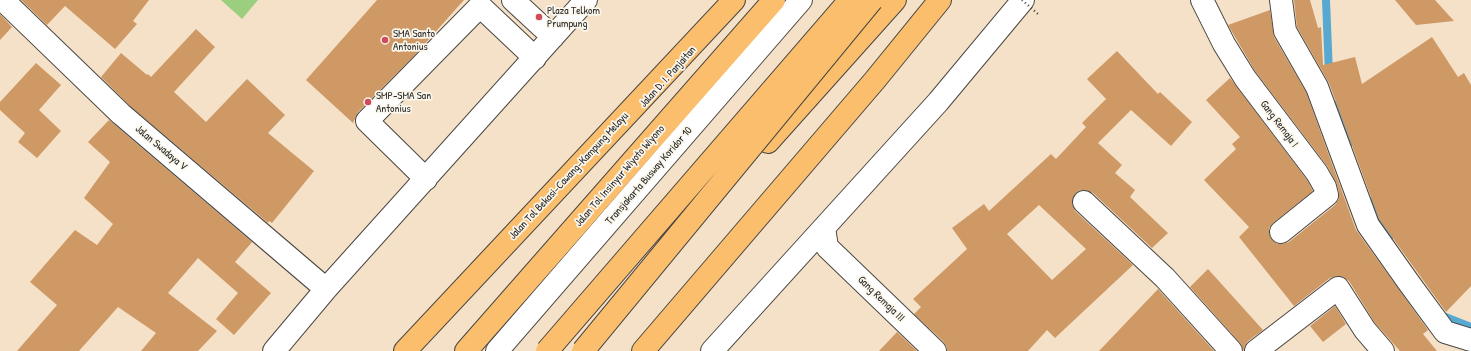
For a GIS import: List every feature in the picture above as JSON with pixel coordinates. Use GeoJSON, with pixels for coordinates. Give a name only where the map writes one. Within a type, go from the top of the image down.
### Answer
{"type":"FeatureCollection","features":[{"type":"Feature","properties":{"kind":"highway","name":"Jalan Tol Bekasi–Cawang–Kampung Melayu"},"geometry":{"type":"LineString","coordinates":[[405,351],[734,0]]}},
{"type":"Feature","properties":{"kind":"highway","name":"Jalan D. I. Panjaitan"},"geometry":{"type":"LineString","coordinates":[[424,351],[737,0]]}},
{"type":"Feature","properties":{"kind":"highway","name":"Jalan Tol Insinyur Wiyoto Wiyono"},"geometry":{"type":"LineString","coordinates":[[466,351],[774,0]]}},
{"type":"Feature","properties":{"kind":"highway"},"geometry":{"type":"LineString","coordinates":[[547,351],[850,0]]}},
{"type":"Feature","properties":{"kind":"highway"},"geometry":{"type":"LineString","coordinates":[[583,351],[872,0]]}},
{"type":"Feature","properties":{"kind":"highway"},"geometry":{"type":"LineString","coordinates":[[583,351],[896,0]]}},
{"type":"Feature","properties":{"kind":"highway"},"geometry":{"type":"LineString","coordinates":[[643,351],[875,80],[940,0]]}},
{"type":"Feature","properties":{"kind":"street","name":"Jalan Swadaya V"},"geometry":{"type":"LineString","coordinates":[[3,0],[121,114],[326,289]]}},
{"type":"Feature","properties":{"kind":"street"},"geometry":{"type":"LineString","coordinates":[[513,0],[553,37]]}},
{"type":"Feature","properties":{"kind":"street"},"geometry":{"type":"LineString","coordinates":[[274,351],[326,289],[586,0]]}},
{"type":"Feature","properties":{"kind":"street","name":"Transjakarta Busway Koridor 10"},"geometry":{"type":"LineString","coordinates":[[497,351],[801,0]]}},
{"type":"Feature","properties":{"kind":"street"},"geometry":{"type":"LineString","coordinates":[[554,351],[605,292],[761,93],[845,0]]}},
{"type":"Feature","properties":{"kind":"street","name":"Gang Remaja I"},"geometry":{"type":"LineString","coordinates":[[1202,0],[1224,44],[1245,78],[1317,173],[1325,187],[1327,195],[1280,232]]}},
{"type":"Feature","properties":{"kind":"street"},"geometry":{"type":"LineString","coordinates":[[1281,0],[1285,31],[1316,87],[1368,225],[1445,332],[1471,340]]}},
{"type":"Feature","properties":{"kind":"street"},"geometry":{"type":"LineString","coordinates":[[712,351],[805,248],[826,238],[938,102],[1028,5]]}},
{"type":"Feature","properties":{"kind":"street"},"geometry":{"type":"LineString","coordinates":[[426,179],[367,121],[480,6],[535,58]]}},
{"type":"Feature","properties":{"kind":"street"},"geometry":{"type":"LineString","coordinates":[[1084,202],[1165,278],[1230,351]]}},
{"type":"Feature","properties":{"kind":"street","name":"Gang Remaja III"},"geometry":{"type":"LineString","coordinates":[[826,238],[936,351]]}},
{"type":"Feature","properties":{"kind":"street"},"geometry":{"type":"LineString","coordinates":[[1256,351],[1338,288],[1365,330],[1383,351]]}},
{"type":"Feature","properties":{"kind":"green space"},"geometry":{"type":"Polygon","coordinates":[[[221,0],[258,0],[242,19],[221,0]]]}},
{"type":"Feature","properties":{"kind":"building"},"geometry":{"type":"Polygon","coordinates":[[[21,0],[149,0],[133,21],[137,24],[115,49],[65,6],[47,25],[21,0]]]}},
{"type":"Feature","properties":{"kind":"building","name":"SMA Santo Antonius"},"geometry":{"type":"Polygon","coordinates":[[[377,0],[464,0],[413,57],[358,112],[353,123],[306,80],[377,0]]]}},
{"type":"Feature","properties":{"kind":"building"},"geometry":{"type":"Polygon","coordinates":[[[1294,0],[1310,0],[1318,28],[1321,27],[1323,65],[1355,57],[1362,84],[1432,37],[1458,77],[1464,73],[1471,85],[1471,286],[1446,312],[1379,219],[1329,83],[1297,27],[1294,0]]]}},
{"type":"Feature","properties":{"kind":"building"},"geometry":{"type":"Polygon","coordinates":[[[1395,0],[1435,0],[1454,21],[1416,25],[1395,0]]]}},
{"type":"Feature","properties":{"kind":"building"},"geometry":{"type":"Polygon","coordinates":[[[1270,10],[1274,37],[1306,92],[1356,230],[1428,330],[1423,334],[1437,351],[1400,351],[1375,323],[1349,281],[1343,277],[1336,276],[1330,278],[1294,306],[1239,237],[1249,227],[1204,180],[1236,149],[1232,144],[1240,137],[1206,100],[1230,78],[1307,180],[1313,191],[1273,223],[1269,228],[1269,234],[1272,240],[1277,244],[1289,242],[1335,205],[1339,199],[1337,184],[1328,167],[1255,71],[1228,25],[1270,10]]]}},
{"type":"Feature","properties":{"kind":"building"},"geometry":{"type":"Polygon","coordinates":[[[0,14],[12,27],[0,40],[0,14]]]}},
{"type":"Feature","properties":{"kind":"building"},"geometry":{"type":"Polygon","coordinates":[[[196,29],[215,47],[174,92],[206,122],[247,79],[285,115],[268,133],[314,171],[272,223],[269,221],[268,223],[129,105],[101,77],[121,53],[151,77],[196,29]]]}},
{"type":"Feature","properties":{"kind":"building"},"geometry":{"type":"Polygon","coordinates":[[[1117,51],[1158,94],[1160,92],[1192,122],[1171,146],[1131,110],[1098,143],[1122,165],[1115,173],[1135,190],[1130,197],[1168,233],[1152,248],[1093,193],[1086,190],[1080,190],[1075,194],[1072,200],[1072,205],[1075,211],[1133,265],[1055,338],[1047,330],[1028,351],[947,351],[947,347],[944,342],[914,314],[921,307],[913,299],[967,249],[952,228],[984,204],[989,211],[1051,154],[1056,159],[1086,127],[1082,123],[1106,99],[1087,79],[1117,51]],[[1039,205],[1007,234],[1052,280],[1086,249],[1039,205]]]}},
{"type":"Feature","properties":{"kind":"building"},"geometry":{"type":"Polygon","coordinates":[[[36,63],[61,85],[39,110],[61,131],[37,158],[18,142],[25,133],[0,110],[0,102],[36,63]]]}},
{"type":"Feature","properties":{"kind":"building"},"geometry":{"type":"Polygon","coordinates":[[[109,120],[252,242],[235,262],[271,293],[234,335],[216,319],[238,293],[198,258],[168,293],[217,331],[198,351],[141,351],[156,333],[118,307],[79,351],[17,351],[57,305],[30,282],[75,230],[97,245],[113,224],[84,198],[110,162],[88,142],[109,120]]]}},
{"type":"Feature","properties":{"kind":"building"},"geometry":{"type":"Polygon","coordinates":[[[1208,269],[1263,330],[1248,341],[1244,351],[1240,343],[1190,287],[1208,269]]]}},
{"type":"Feature","properties":{"kind":"building"},"geometry":{"type":"Polygon","coordinates":[[[1158,289],[1214,351],[1099,351],[1158,289]]]}},
{"type":"Feature","properties":{"kind":"building"},"geometry":{"type":"Polygon","coordinates":[[[1335,306],[1346,324],[1323,342],[1310,326],[1335,306]]]}},
{"type":"Feature","properties":{"kind":"building"},"geometry":{"type":"Polygon","coordinates":[[[897,332],[917,351],[879,351],[897,332]]]}},
{"type":"Feature","properties":{"kind":"waterway"},"geometry":{"type":"LineString","coordinates":[[1326,0],[1329,74]]}},
{"type":"Feature","properties":{"kind":"waterway"},"geometry":{"type":"LineString","coordinates":[[1338,104],[1349,143]]}},
{"type":"Feature","properties":{"kind":"waterway"},"geometry":{"type":"LineString","coordinates":[[1369,201],[1389,238]]}},
{"type":"Feature","properties":{"kind":"waterway"},"geometry":{"type":"LineString","coordinates":[[1441,314],[1471,327]]}},
{"type":"Feature","properties":{"kind":"place","name":"Plaza Telkom Prumpung"},"geometry":{"type":"Point","coordinates":[539,17]}},
{"type":"Feature","properties":{"kind":"place","name":"SMA Santo Antonius"},"geometry":{"type":"Point","coordinates":[385,40]}},
{"type":"Feature","properties":{"kind":"place","name":"SMP-SMA San Antonius"},"geometry":{"type":"Point","coordinates":[368,102]}}]}
